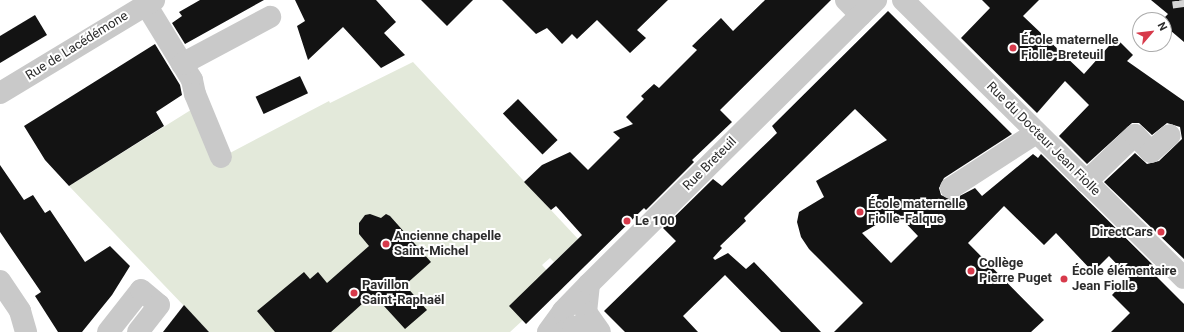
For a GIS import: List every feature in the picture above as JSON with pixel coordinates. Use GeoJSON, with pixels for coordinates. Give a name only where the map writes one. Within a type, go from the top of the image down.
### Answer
{"type":"FeatureCollection","features":[{"type":"Feature","properties":{"kind":"street","name":"Rue du Docteur Jean Fiolle"},"geometry":{"type":"LineString","coordinates":[[903,0],[1184,278]]}},
{"type":"Feature","properties":{"kind":"street"},"geometry":{"type":"LineString","coordinates":[[149,2],[192,80],[221,157]]}},
{"type":"Feature","properties":{"kind":"street","name":"Rue de Lacédémone"},"geometry":{"type":"LineString","coordinates":[[0,93],[149,2]]}},
{"type":"Feature","properties":{"kind":"street","name":"Rue Breteuil"},"geometry":{"type":"LineString","coordinates":[[548,332],[563,311],[861,5]]}},
{"type":"Feature","properties":{"kind":"street"},"geometry":{"type":"LineString","coordinates":[[182,64],[270,17]]}},
{"type":"Feature","properties":{"kind":"street"},"geometry":{"type":"LineString","coordinates":[[951,188],[1036,133]]}},
{"type":"Feature","properties":{"kind":"street"},"geometry":{"type":"LineString","coordinates":[[1086,182],[1134,135],[1151,152],[1170,135]]}},
{"type":"Feature","properties":{"kind":"street"},"geometry":{"type":"LineString","coordinates":[[0,281],[20,310],[26,332]]}},
{"type":"Feature","properties":{"kind":"street"},"geometry":{"type":"LineString","coordinates":[[589,284],[586,312],[597,328]]}},
{"type":"Feature","properties":{"kind":"street"},"geometry":{"type":"LineString","coordinates":[[108,332],[142,290],[159,304],[138,332]]}},
{"type":"Feature","properties":{"kind":"street"},"geometry":{"type":"LineString","coordinates":[[563,332],[573,327],[597,328]]}},
{"type":"Feature","properties":{"kind":"green space"},"geometry":{"type":"Polygon","coordinates":[[[413,62],[578,239],[554,262],[550,258],[542,265],[563,288],[557,294],[540,276],[523,320],[510,332],[209,332],[69,186],[194,108],[228,154],[329,101],[330,103],[413,62]]]}},
{"type":"Feature","properties":{"kind":"building"},"geometry":{"type":"Polygon","coordinates":[[[200,0],[264,0],[185,44],[172,23],[182,16],[179,12],[200,0]]]}},
{"type":"Feature","properties":{"kind":"building"},"geometry":{"type":"Polygon","coordinates":[[[295,0],[376,0],[396,22],[384,33],[405,55],[381,68],[343,27],[308,60],[297,26],[305,21],[295,0]]]}},
{"type":"Feature","properties":{"kind":"building"},"geometry":{"type":"Polygon","coordinates":[[[421,0],[473,0],[447,26],[421,0]]]}},
{"type":"Feature","properties":{"kind":"building"},"geometry":{"type":"Polygon","coordinates":[[[502,0],[668,0],[637,30],[646,38],[630,53],[597,20],[577,39],[572,34],[562,44],[547,28],[536,34],[502,0]]]}},
{"type":"Feature","properties":{"kind":"building"},"geometry":{"type":"Polygon","coordinates":[[[765,0],[831,0],[720,110],[732,122],[692,160],[694,162],[646,210],[644,208],[526,324],[509,306],[582,235],[556,206],[551,210],[524,182],[542,165],[570,152],[588,170],[620,138],[613,132],[633,124],[626,117],[644,99],[641,96],[654,84],[659,88],[697,50],[692,46],[721,18],[733,31],[765,0]]]}},
{"type":"Feature","properties":{"kind":"building"},"geometry":{"type":"Polygon","coordinates":[[[982,0],[1039,0],[1023,16],[1084,74],[1116,38],[1133,55],[1127,61],[1184,101],[1184,259],[1104,182],[1135,153],[1147,164],[1159,161],[1182,139],[1180,127],[1167,123],[1152,135],[1139,123],[1132,123],[1087,164],[1059,136],[1089,105],[1065,81],[1037,113],[961,38],[990,8],[982,0]]]}},
{"type":"Feature","properties":{"kind":"building"},"geometry":{"type":"Polygon","coordinates":[[[1151,0],[1184,0],[1184,42],[1172,32],[1172,12],[1166,12],[1151,0]]]}},
{"type":"Feature","properties":{"kind":"building"},"geometry":{"type":"Polygon","coordinates":[[[888,11],[1012,134],[944,178],[939,188],[941,195],[952,200],[975,188],[982,196],[1033,154],[1038,158],[1041,154],[1157,269],[1153,273],[1184,304],[1184,332],[1111,332],[1130,313],[1112,295],[1129,277],[1109,256],[1093,272],[1056,233],[1044,245],[1004,206],[968,243],[1044,320],[1031,332],[834,332],[863,303],[809,249],[801,237],[797,222],[799,212],[824,197],[816,181],[887,140],[855,109],[744,218],[746,221],[720,246],[722,248],[713,258],[715,260],[728,253],[746,269],[754,262],[821,332],[781,332],[725,275],[683,316],[698,332],[625,332],[604,311],[676,241],[663,228],[713,179],[722,186],[777,133],[772,126],[888,11]],[[896,213],[862,233],[891,263],[918,236],[896,213]]]}},
{"type":"Feature","properties":{"kind":"building"},"geometry":{"type":"Polygon","coordinates":[[[35,15],[47,35],[0,63],[0,36],[35,15]]]}},
{"type":"Feature","properties":{"kind":"building"},"geometry":{"type":"Polygon","coordinates":[[[155,44],[180,85],[182,95],[156,112],[164,126],[69,186],[45,160],[24,126],[155,44]]]}},
{"type":"Feature","properties":{"kind":"building"},"geometry":{"type":"Polygon","coordinates":[[[300,76],[308,93],[264,114],[256,97],[300,76]]]}},
{"type":"Feature","properties":{"kind":"building"},"geometry":{"type":"Polygon","coordinates":[[[518,99],[558,140],[542,155],[503,114],[518,99]]]}},
{"type":"Feature","properties":{"kind":"building"},"geometry":{"type":"Polygon","coordinates":[[[0,165],[24,200],[33,195],[45,213],[50,210],[85,262],[110,246],[130,266],[112,295],[82,332],[58,332],[35,296],[41,292],[0,232],[0,165]]]}},
{"type":"Feature","properties":{"kind":"building"},"geometry":{"type":"Polygon","coordinates":[[[370,214],[381,218],[386,214],[390,216],[431,262],[405,285],[427,310],[405,329],[373,294],[331,332],[275,332],[257,311],[304,272],[310,279],[318,272],[327,283],[369,246],[359,234],[359,223],[365,215],[370,214]]]}},
{"type":"Feature","properties":{"kind":"building"},"geometry":{"type":"Polygon","coordinates":[[[184,305],[209,332],[163,332],[184,305]]]}},
{"type":"Feature","properties":{"kind":"tunnel"},"geometry":{"type":"LineString","coordinates":[[1183,0],[1184,7]]}},
{"type":"Feature","properties":{"kind":"place","name":"École maternelle Fiolle-Breteuil"},"geometry":{"type":"Point","coordinates":[1013,48]}},
{"type":"Feature","properties":{"kind":"place","name":"École maternelle Fiolle-Falque"},"geometry":{"type":"Point","coordinates":[860,212]}},
{"type":"Feature","properties":{"kind":"place","name":"Le 100"},"geometry":{"type":"Point","coordinates":[627,221]}},
{"type":"Feature","properties":{"kind":"place","name":"DirectCars"},"geometry":{"type":"Point","coordinates":[1161,232]}},
{"type":"Feature","properties":{"kind":"place","name":"Ancienne chapelle Saint-Michel"},"geometry":{"type":"Point","coordinates":[386,244]}},
{"type":"Feature","properties":{"kind":"place","name":"Collège Pierre Puget"},"geometry":{"type":"Point","coordinates":[971,271]}},
{"type":"Feature","properties":{"kind":"place","name":"École élémentaire Jean Fiolle"},"geometry":{"type":"Point","coordinates":[1064,279]}},
{"type":"Feature","properties":{"kind":"place","name":"Pavillon Saint-Raphaël"},"geometry":{"type":"Point","coordinates":[354,293]}}]}
